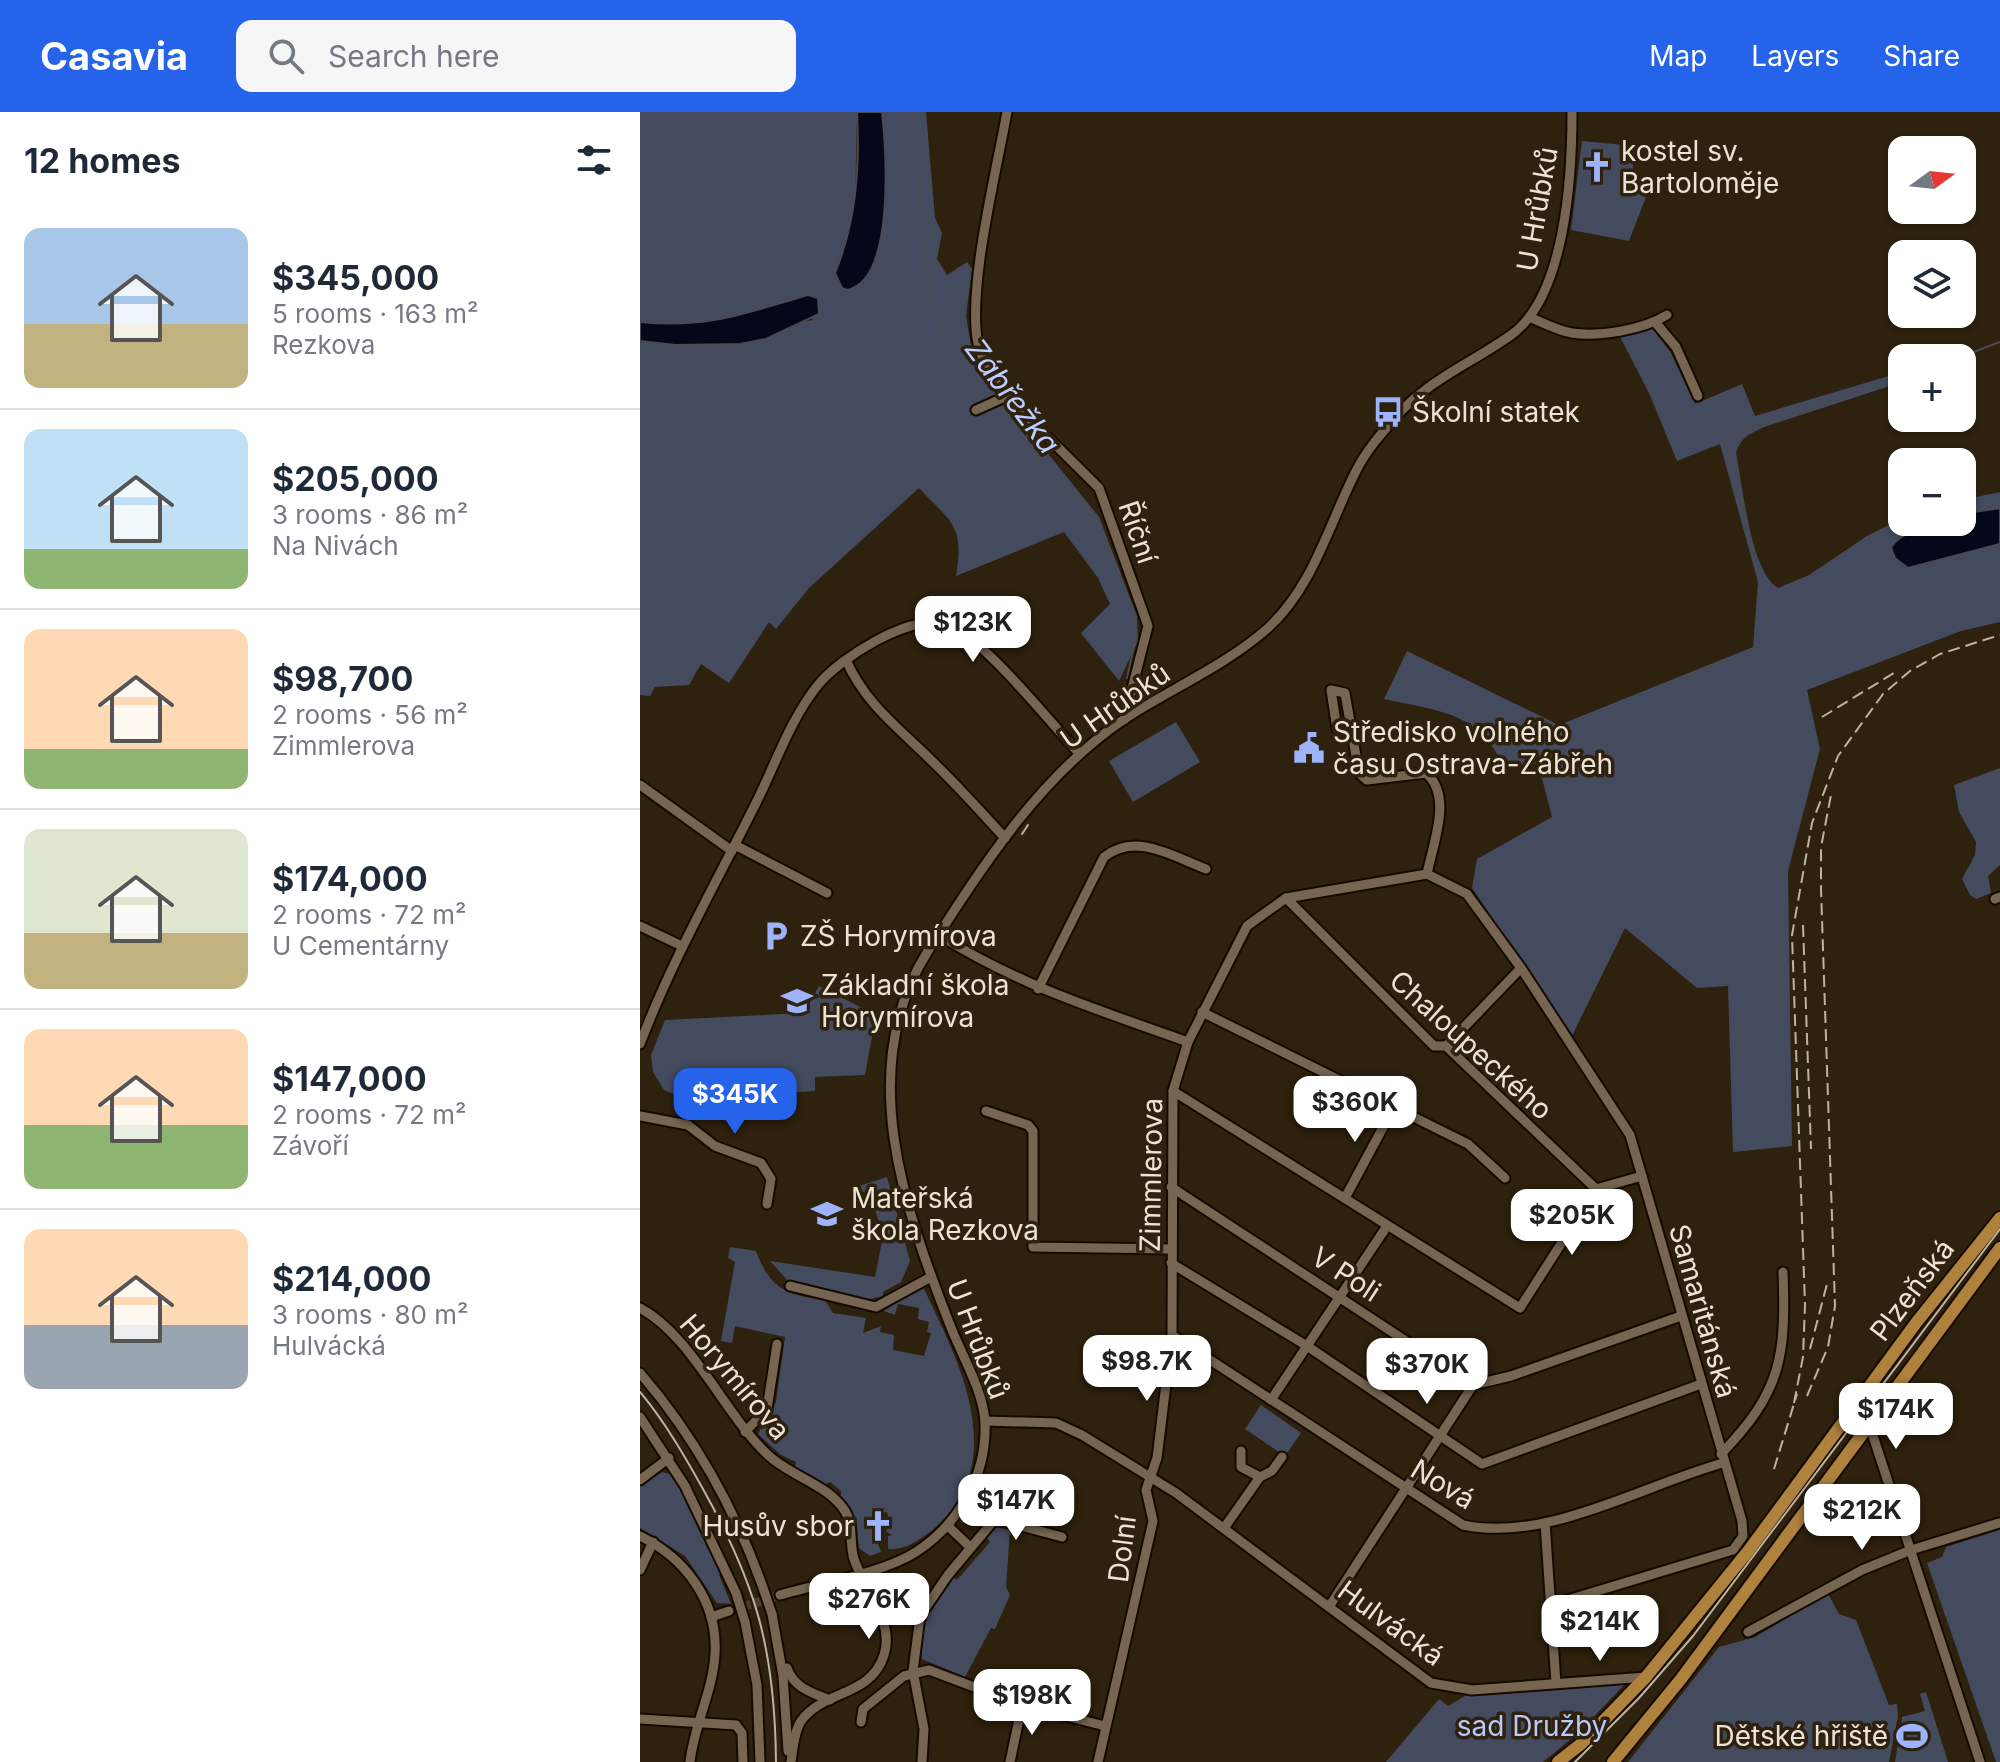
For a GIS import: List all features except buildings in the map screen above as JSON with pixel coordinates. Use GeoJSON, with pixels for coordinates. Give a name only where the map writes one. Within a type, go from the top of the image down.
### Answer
{"type":"FeatureCollection","features":[{"type":"Feature","properties":{"kind":"main road","name":"Plzeňská"},"geometry":{"type":"LineString","coordinates":[[1558,1762],[1581,1744],[1646,1677],[1749,1550],[1916,1323],[2000,1218]]}},
{"type":"Feature","properties":{"kind":"main road","name":"Plzeňská"},"geometry":{"type":"LineString","coordinates":[[1613,1762],[1681,1679],[2000,1248]]}},
{"type":"Feature","properties":{"kind":"street","name":"Říční"},"geometry":{"type":"LineString","coordinates":[[1007,112],[984,240],[975,315],[979,349],[1003,398],[1099,488],[1148,626],[1124,720]]}},
{"type":"Feature","properties":{"kind":"street","name":"U Hrůbků"},"geometry":{"type":"LineString","coordinates":[[985,1421],[912,1221],[897,1157],[890,1091],[891,1042],[903,997],[939,935],[1005,838],[1046,785],[1079,753],[1124,720],[1268,628],[1299,593],[1357,470],[1394,419],[1440,379],[1508,337],[1529,317],[1549,281],[1557,253],[1572,142],[1572,112]]}},
{"type":"Feature","properties":{"kind":"street"},"geometry":{"type":"LineString","coordinates":[[1529,317],[1570,333],[1602,333],[1655,322],[1667,315]]}},
{"type":"Feature","properties":{"kind":"street"},"geometry":{"type":"LineString","coordinates":[[1655,322],[1676,347],[1698,396]]}},
{"type":"Feature","properties":{"kind":"street"},"geometry":{"type":"LineString","coordinates":[[976,410],[1003,398]]}},
{"type":"Feature","properties":{"kind":"street"},"geometry":{"type":"LineString","coordinates":[[640,1044],[682,946],[810,696],[846,660],[896,630],[923,623],[948,624],[971,638],[1079,753]]}},
{"type":"Feature","properties":{"kind":"street"},"geometry":{"type":"LineString","coordinates":[[846,660],[856,684],[880,715],[932,760],[1005,838]]}},
{"type":"Feature","properties":{"kind":"street"},"geometry":{"type":"LineString","coordinates":[[1345,693],[1331,690],[1337,729],[1351,729],[1359,773],[1367,780],[1426,773],[1434,780],[1440,806],[1427,874],[1467,894],[1521,968],[1446,1046]]}},
{"type":"Feature","properties":{"kind":"street"},"geometry":{"type":"LineString","coordinates":[[640,785],[734,848],[827,893]]}},
{"type":"Feature","properties":{"kind":"street"},"geometry":{"type":"LineString","coordinates":[[1038,989],[1104,857],[1118,846],[1138,844],[1206,869]]}},
{"type":"Feature","properties":{"kind":"street","name":"Zimmlerova"},"geometry":{"type":"LineString","coordinates":[[1148,1478],[1157,1458],[1172,1335],[1173,1091],[1188,1042],[1247,926],[1286,898],[1427,874]]}},
{"type":"Feature","properties":{"kind":"street","name":"Chaloupeckého"},"geometry":{"type":"LineString","coordinates":[[1286,898],[1434,1046],[1446,1046],[1596,1189]]}},
{"type":"Feature","properties":{"kind":"street"},"geometry":{"type":"LineString","coordinates":[[640,926],[682,946]]}},
{"type":"Feature","properties":{"kind":"street"},"geometry":{"type":"LineString","coordinates":[[939,935],[989,967],[1038,989],[1188,1042]]}},
{"type":"Feature","properties":{"kind":"street","name":"Samaritánská"},"geometry":{"type":"LineString","coordinates":[[1521,968],[1630,1135],[1742,1521],[1743,1536],[1733,1550],[1551,1605]]}},
{"type":"Feature","properties":{"kind":"street"},"geometry":{"type":"LineString","coordinates":[[1202,1012],[1395,1105],[1468,1144],[1505,1178]]}},
{"type":"Feature","properties":{"kind":"street"},"geometry":{"type":"LineString","coordinates":[[1173,1091],[1520,1308],[1596,1189],[1642,1176]]}},
{"type":"Feature","properties":{"kind":"street"},"geometry":{"type":"LineString","coordinates":[[1345,1198],[1395,1105]]}},
{"type":"Feature","properties":{"kind":"street"},"geometry":{"type":"LineString","coordinates":[[986,1111],[1028,1125],[1033,1131],[1033,1247],[1171,1249]]}},
{"type":"Feature","properties":{"kind":"street"},"geometry":{"type":"LineString","coordinates":[[640,1116],[688,1125],[715,1146],[761,1163],[771,1179],[767,1204]]}},
{"type":"Feature","properties":{"kind":"street","name":"V Poli"},"geometry":{"type":"LineString","coordinates":[[1171,1187],[1473,1385]]}},
{"type":"Feature","properties":{"kind":"street"},"geometry":{"type":"LineString","coordinates":[[1271,1400],[1387,1226]]}},
{"type":"Feature","properties":{"kind":"street"},"geometry":{"type":"LineString","coordinates":[[1171,1263],[1307,1346],[1482,1464],[1701,1384]]}},
{"type":"Feature","properties":{"kind":"street"},"geometry":{"type":"LineString","coordinates":[[1722,1458],[1755,1417],[1783,1354],[1783,1272]]}},
{"type":"Feature","properties":{"kind":"street"},"geometry":{"type":"LineString","coordinates":[[790,1286],[876,1307],[931,1277]]}},
{"type":"Feature","properties":{"kind":"street","name":"Horymírova"},"geometry":{"type":"LineString","coordinates":[[640,1308],[666,1328],[745,1432],[770,1458],[838,1503],[850,1521],[853,1555],[859,1572],[883,1620],[886,1648],[872,1676],[846,1695],[814,1708],[800,1723],[790,1762]]}},
{"type":"Feature","properties":{"kind":"street"},"geometry":{"type":"LineString","coordinates":[[1329,1607],[1473,1385],[1511,1376],[1681,1316]]}},
{"type":"Feature","properties":{"kind":"street","name":"Nová"},"geometry":{"type":"LineString","coordinates":[[1172,1335],[1463,1525],[1488,1531],[1545,1523],[1722,1458]]}},
{"type":"Feature","properties":{"kind":"street"},"geometry":{"type":"LineString","coordinates":[[745,1432],[767,1409],[777,1344]]}},
{"type":"Feature","properties":{"kind":"street"},"geometry":{"type":"LineString","coordinates":[[640,1373],[701,1458],[741,1534],[762,1585],[790,1676],[805,1691],[830,1700]]}},
{"type":"Feature","properties":{"kind":"street"},"geometry":{"type":"LineString","coordinates":[[640,1417],[669,1458],[712,1538],[736,1593],[757,1685],[760,1762]]}},
{"type":"Feature","properties":{"kind":"street"},"geometry":{"type":"LineString","coordinates":[[1873,1420],[1872,1432],[1980,1762]]}},
{"type":"Feature","properties":{"kind":"street"},"geometry":{"type":"LineString","coordinates":[[780,1595],[910,1555],[948,1526],[974,1484],[985,1421]]}},
{"type":"Feature","properties":{"kind":"street","name":"Dolní"},"geometry":{"type":"LineString","coordinates":[[985,1421],[1056,1423],[1148,1478],[1146,1490],[1153,1521],[1151,1544],[1098,1762]]}},
{"type":"Feature","properties":{"kind":"street"},"geometry":{"type":"LineString","coordinates":[[1241,1451],[1241,1467],[1260,1477]]}},
{"type":"Feature","properties":{"kind":"street"},"geometry":{"type":"LineString","coordinates":[[1224,1528],[1260,1477],[1272,1471],[1282,1457]]}},
{"type":"Feature","properties":{"kind":"street"},"geometry":{"type":"LineString","coordinates":[[640,1480],[669,1458]]}},
{"type":"Feature","properties":{"kind":"street","name":"Hulvácká"},"geometry":{"type":"LineString","coordinates":[[1148,1478],[1224,1528],[1431,1683],[1472,1690],[1646,1677]]}},
{"type":"Feature","properties":{"kind":"street"},"geometry":{"type":"LineString","coordinates":[[922,1762],[924,1729],[913,1671],[920,1616],[970,1547],[995,1519],[1062,1537]]}},
{"type":"Feature","properties":{"kind":"street"},"geometry":{"type":"LineString","coordinates":[[1545,1523],[1556,1683]]}},
{"type":"Feature","properties":{"kind":"street"},"geometry":{"type":"LineString","coordinates":[[1748,1632],[1862,1570],[1911,1550],[1999,1523]]}},
{"type":"Feature","properties":{"kind":"street"},"geometry":{"type":"LineString","coordinates":[[948,1526],[970,1547]]}},
{"type":"Feature","properties":{"kind":"street"},"geometry":{"type":"LineString","coordinates":[[640,1536],[653,1542],[690,1573],[711,1617],[715,1653],[708,1690],[696,1722],[690,1762]]}},
{"type":"Feature","properties":{"kind":"street"},"geometry":{"type":"LineString","coordinates":[[640,1570],[653,1542]]}},
{"type":"Feature","properties":{"kind":"street"},"geometry":{"type":"LineString","coordinates":[[711,1617],[729,1611]]}},
{"type":"Feature","properties":{"kind":"street"},"geometry":{"type":"LineString","coordinates":[[780,1648],[790,1762]]}},
{"type":"Feature","properties":{"kind":"street"},"geometry":{"type":"LineString","coordinates":[[861,1722],[863,1709],[913,1671],[929,1670],[1022,1705],[1105,1726]]}},
{"type":"Feature","properties":{"kind":"street"},"geometry":{"type":"LineString","coordinates":[[1010,1762],[1022,1705]]}},
{"type":"Feature","properties":{"kind":"street"},"geometry":{"type":"LineString","coordinates":[[640,1719],[734,1724],[742,1731],[743,1762]]}},
{"type":"Feature","properties":{"kind":"green space"},"geometry":{"type":"Polygon","coordinates":[[[640,112],[857,112],[855,203],[844,250],[884,212],[882,112],[926,112],[935,218],[942,233],[937,259],[947,275],[967,262],[972,269],[966,316],[972,352],[988,379],[1099,517],[1137,616],[1138,641],[1119,681],[1081,633],[1110,604],[1098,578],[1064,532],[956,576],[957,535],[948,518],[919,488],[809,588],[776,629],[769,622],[729,683],[701,664],[689,685],[655,687],[650,696],[640,695],[640,341],[703,345],[741,343],[813,320],[797,298],[758,311],[701,322],[640,322],[640,112]]]}},
{"type":"Feature","properties":{"kind":"green space"},"geometry":{"type":"Polygon","coordinates":[[[1582,141],[1635,146],[1631,185],[1651,184],[1629,241],[1571,230],[1582,141]]]}},
{"type":"Feature","properties":{"kind":"green space"},"geometry":{"type":"Polygon","coordinates":[[[1652,328],[1671,353],[1695,404],[1742,384],[1755,416],[1888,376],[1888,387],[1764,427],[1741,443],[1736,453],[1754,547],[1768,579],[1778,588],[1809,575],[1888,525],[1888,536],[1976,536],[1976,497],[2000,492],[2000,622],[1961,631],[1807,690],[1820,749],[1788,871],[1792,1146],[1733,1152],[1728,986],[1697,988],[1625,928],[1572,1036],[1472,888],[1477,859],[1552,817],[1538,763],[1505,770],[1484,736],[1471,725],[1440,711],[1384,699],[1407,651],[1559,725],[1753,647],[1758,582],[1720,444],[1677,461],[1649,393],[1619,335],[1652,328]]]}},
{"type":"Feature","properties":{"kind":"green space"},"geometry":{"type":"Polygon","coordinates":[[[1176,722],[1200,762],[1133,802],[1109,761],[1176,722]]]}},
{"type":"Feature","properties":{"kind":"green space"},"geometry":{"type":"Polygon","coordinates":[[[2000,768],[2000,865],[1988,876],[1991,893],[1976,899],[1970,895],[1962,879],[1975,855],[1976,842],[1959,812],[1954,785],[2000,768]]]}},
{"type":"Feature","properties":{"kind":"green space"},"geometry":{"type":"Polygon","coordinates":[[[819,986],[876,1015],[865,1075],[815,1077],[815,1091],[769,1094],[752,1102],[702,1106],[664,1090],[653,1072],[651,1055],[665,1020],[804,1013],[819,986]]]}},
{"type":"Feature","properties":{"kind":"green space"},"geometry":{"type":"Polygon","coordinates":[[[887,1177],[910,1261],[901,1282],[883,1292],[883,1296],[866,1300],[790,1283],[770,1261],[875,1277],[883,1236],[870,1193],[850,1189],[887,1177]]]}},
{"type":"Feature","properties":{"kind":"green space"},"geometry":{"type":"Polygon","coordinates":[[[730,1247],[756,1251],[774,1282],[790,1293],[825,1300],[833,1313],[866,1318],[863,1333],[881,1326],[880,1332],[894,1335],[893,1350],[924,1356],[931,1333],[927,1332],[929,1322],[918,1319],[919,1308],[898,1304],[895,1315],[884,1311],[922,1285],[962,1375],[974,1439],[971,1470],[959,1499],[937,1526],[921,1539],[908,1546],[888,1549],[888,1536],[892,1535],[887,1532],[884,1518],[888,1517],[887,1512],[873,1516],[870,1521],[881,1552],[870,1556],[859,1548],[856,1520],[841,1499],[841,1491],[830,1482],[822,1486],[758,1434],[776,1402],[785,1337],[735,1326],[732,1343],[721,1341],[735,1262],[728,1258],[730,1247]]]}},
{"type":"Feature","properties":{"kind":"green space"},"geometry":{"type":"Polygon","coordinates":[[[1261,1405],[1301,1433],[1285,1456],[1245,1429],[1261,1405]]]}},
{"type":"Feature","properties":{"kind":"green space"},"geometry":{"type":"Polygon","coordinates":[[[662,1472],[673,1475],[722,1572],[719,1575],[731,1604],[717,1603],[685,1556],[640,1528],[640,1485],[662,1472]]]}},
{"type":"Feature","properties":{"kind":"green space"},"geometry":{"type":"Polygon","coordinates":[[[994,1527],[1010,1530],[1006,1587],[1010,1595],[995,1629],[991,1628],[965,1677],[922,1659],[923,1635],[929,1615],[952,1576],[957,1580],[990,1542],[986,1537],[994,1527]]]}},
{"type":"Feature","properties":{"kind":"green space"},"geometry":{"type":"Polygon","coordinates":[[[2000,1530],[2000,1762],[1996,1762],[1927,1563],[1942,1557],[1946,1547],[2000,1530]]]}},
{"type":"Feature","properties":{"kind":"green space"},"geometry":{"type":"Polygon","coordinates":[[[1828,1594],[1839,1614],[1856,1620],[1889,1705],[1897,1704],[1898,1716],[1889,1762],[1628,1762],[1719,1647],[1755,1637],[1828,1594]]]}},
{"type":"Feature","properties":{"kind":"green space","name":"sad Družby"},"geometry":{"type":"Polygon","coordinates":[[[1626,1683],[1578,1733],[1543,1762],[1386,1762],[1439,1699],[1448,1706],[1468,1694],[1626,1683]]]}},
{"type":"Feature","properties":{"kind":"green space"},"geometry":{"type":"Polygon","coordinates":[[[1926,1692],[1948,1762],[1895,1762],[1902,1717],[1925,1711],[1920,1694],[1926,1692]]]}},
{"type":"Feature","properties":{"kind":"shaded area"},"geometry":{"type":"Polygon","coordinates":[[[857,112],[882,112],[886,182],[881,239],[874,263],[863,281],[847,290],[842,288],[835,273],[848,234],[855,194],[857,112]]]}},
{"type":"Feature","properties":{"kind":"shaded area"},"geometry":{"type":"Polygon","coordinates":[[[808,295],[818,298],[819,314],[766,339],[740,344],[675,345],[640,341],[640,322],[706,321],[808,295]]]}},
{"type":"Feature","properties":{"kind":"shaded area"},"geometry":{"type":"Polygon","coordinates":[[[2000,508],[2000,544],[1908,568],[1895,558],[1891,547],[1903,536],[1976,536],[1976,512],[2000,508]]]}},
{"type":"Feature","properties":{"kind":"waterway","name":"Zábřežka"},"geometry":{"type":"LineString","coordinates":[[914,112],[922,222],[933,306],[949,349],[988,401]]}},
{"type":"Feature","properties":{"kind":"waterway"},"geometry":{"type":"LineString","coordinates":[[1976,351],[2000,342]]}},
{"type":"Feature","properties":{"kind":"waterway"},"geometry":{"type":"LineString","coordinates":[[1688,677],[1752,653],[1766,643],[1770,634],[1725,437],[1888,382]]}},
{"type":"Feature","properties":{"kind":"waterway","name":"Zábřežka"},"geometry":{"type":"LineString","coordinates":[[993,405],[1012,420],[1048,476],[1086,505],[1115,562],[1134,613],[1136,637],[1127,678]]}},
{"type":"Feature","properties":{"kind":"tunnel"},"geometry":{"type":"LineString","coordinates":[[729,1611],[780,1595]]}},
{"type":"Feature","properties":{"kind":"tram line"},"geometry":{"type":"LineString","coordinates":[[1022,834],[1028,825]]}},
{"type":"Feature","properties":{"kind":"tram line"},"geometry":{"type":"LineString","coordinates":[[1575,1762],[1639,1698],[1693,1636],[2000,1229]]}},
{"type":"Feature","properties":{"kind":"tram line"},"geometry":{"type":"LineString","coordinates":[[640,1392],[666,1427],[703,1489],[750,1589],[767,1652],[776,1762]]}},
{"type":"Feature","properties":{"kind":"railway"},"geometry":{"type":"LineString","coordinates":[[1794,1403],[1803,1357],[1805,1305],[1792,935],[1812,823],[1838,756],[1883,694],[1910,671],[1940,654],[2000,635]]}},
{"type":"Feature","properties":{"kind":"railway"},"geometry":{"type":"LineString","coordinates":[[1822,717],[1894,673]]}},
{"type":"Feature","properties":{"kind":"railway"},"geometry":{"type":"LineString","coordinates":[[1807,1396],[1828,1347],[1835,1306],[1821,889],[1821,847],[1831,795]]}},
{"type":"Feature","properties":{"kind":"railway"},"geometry":{"type":"LineString","coordinates":[[1803,925],[1811,1149]]}},
{"type":"Feature","properties":{"kind":"railway"},"geometry":{"type":"LineString","coordinates":[[1810,1349],[1827,1284]]}},
{"type":"Feature","properties":{"kind":"railway"},"geometry":{"type":"LineString","coordinates":[[1774,1469],[1797,1394]]}},
{"type":"Feature","properties":{"kind":"place","name":"kostel sv. Bartoloměje"},"geometry":{"type":"Point","coordinates":[1597,167]}},
{"type":"Feature","properties":{"kind":"place","name":"Školní statek"},"geometry":{"type":"Point","coordinates":[1388,412]}},
{"type":"Feature","properties":{"kind":"place","name":"Středisko volného času Ostrava-Zábřeh"},"geometry":{"type":"Point","coordinates":[1309,748]}},
{"type":"Feature","properties":{"kind":"place","name":"ZŠ Horymírova"},"geometry":{"type":"Point","coordinates":[776,936]}},
{"type":"Feature","properties":{"kind":"place","name":"Základní škola Horymírova"},"geometry":{"type":"Point","coordinates":[797,1001]}},
{"type":"Feature","properties":{"kind":"place","name":"Mateřská škola Rezkova"},"geometry":{"type":"Point","coordinates":[827,1214]}},
{"type":"Feature","properties":{"kind":"place","name":"Husův sbor"},"geometry":{"type":"Point","coordinates":[878,1526]}},
{"type":"Feature","properties":{"kind":"place","name":"Dětské hřiště"},"geometry":{"type":"Point","coordinates":[1912,1736]}}]}
